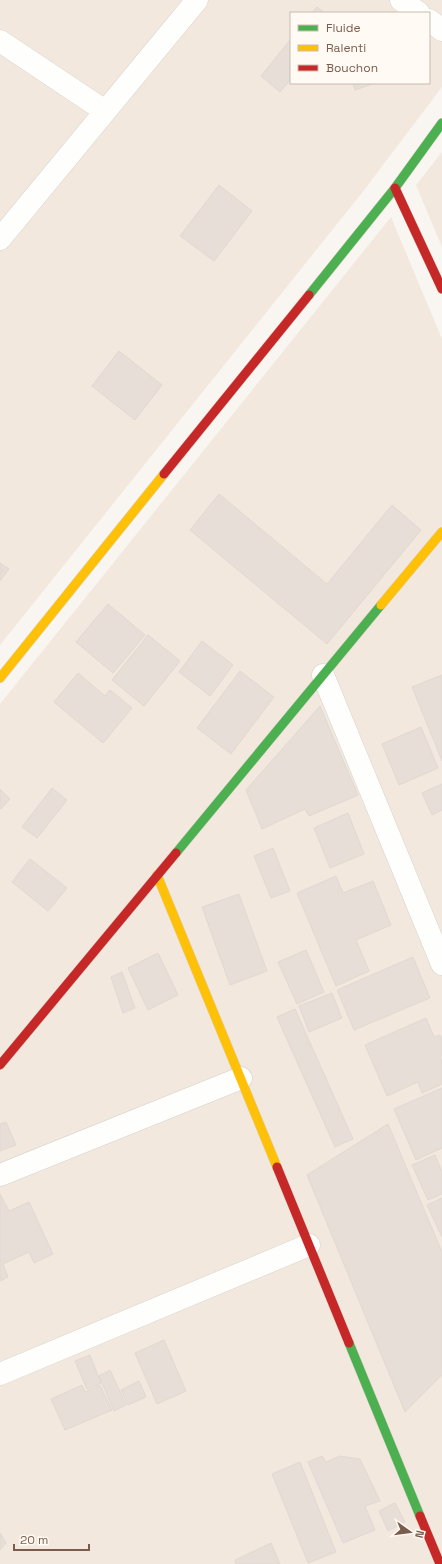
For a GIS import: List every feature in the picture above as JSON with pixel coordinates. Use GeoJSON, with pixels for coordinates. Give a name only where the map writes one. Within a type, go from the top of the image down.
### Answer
{"type":"FeatureCollection","features":[{"type":"Feature","properties":{"kind":"street"},"geometry":{"type":"LineString","coordinates":[[0,239],[197,0]]}},
{"type":"Feature","properties":{"kind":"street"},"geometry":{"type":"LineString","coordinates":[[400,0],[418,12]]}},
{"type":"Feature","properties":{"kind":"street"},"geometry":{"type":"LineString","coordinates":[[430,21],[442,30]]}},
{"type":"Feature","properties":{"kind":"street"},"geometry":{"type":"LineString","coordinates":[[0,41],[105,111]]}},
{"type":"Feature","properties":{"kind":"street"},"geometry":{"type":"LineString","coordinates":[[0,678],[394,188],[442,123]]}},
{"type":"Feature","properties":{"kind":"street"},"geometry":{"type":"LineString","coordinates":[[394,188],[442,289]]}},
{"type":"Feature","properties":{"kind":"street"},"geometry":{"type":"LineString","coordinates":[[0,1065],[442,532]]}},
{"type":"Feature","properties":{"kind":"street"},"geometry":{"type":"LineString","coordinates":[[323,675],[442,964]]}},
{"type":"Feature","properties":{"kind":"street"},"geometry":{"type":"LineString","coordinates":[[157,875],[440,1564]]}},
{"type":"Feature","properties":{"kind":"street"},"geometry":{"type":"LineString","coordinates":[[0,1175],[241,1078]]}},
{"type":"Feature","properties":{"kind":"street"},"geometry":{"type":"LineString","coordinates":[[0,1374],[309,1245]]}},
{"type":"Feature","properties":{"kind":"shaded area"},"geometry":{"type":"Polygon","coordinates":[[[0,0],[442,0],[442,87],[361,194],[0,645],[0,0]]]}},
{"type":"Feature","properties":{"kind":"shaded area"},"geometry":{"type":"Polygon","coordinates":[[[442,152],[442,247],[416,185],[442,152]]]}},
{"type":"Feature","properties":{"kind":"shaded area"},"geometry":{"type":"Polygon","coordinates":[[[391,217],[442,339],[442,1564],[0,1564],[0,704],[391,217]]]}},
{"type":"Feature","properties":{"kind":"building"},"geometry":{"type":"Polygon","coordinates":[[[317,7],[324,12],[313,12],[317,7]]]}},
{"type":"Feature","properties":{"kind":"building"},"geometry":{"type":"Polygon","coordinates":[[[290,40],[290,80],[280,92],[261,76],[290,40]]]}},
{"type":"Feature","properties":{"kind":"building"},"geometry":{"type":"Polygon","coordinates":[[[353,84],[373,84],[355,90],[353,84]]]}},
{"type":"Feature","properties":{"kind":"building"},"geometry":{"type":"Polygon","coordinates":[[[219,185],[252,211],[214,261],[180,236],[219,185]]]}},
{"type":"Feature","properties":{"kind":"building"},"geometry":{"type":"Polygon","coordinates":[[[119,351],[162,385],[135,420],[92,386],[119,351]]]}},
{"type":"Feature","properties":{"kind":"building"},"geometry":{"type":"Polygon","coordinates":[[[219,494],[327,584],[392,505],[421,530],[327,644],[190,530],[219,494]]]}},
{"type":"Feature","properties":{"kind":"building"},"geometry":{"type":"Polygon","coordinates":[[[0,563],[9,569],[0,581],[0,563]]]}},
{"type":"Feature","properties":{"kind":"building"},"geometry":{"type":"Polygon","coordinates":[[[108,604],[145,635],[113,673],[76,642],[108,604]]]}},
{"type":"Feature","properties":{"kind":"building"},"geometry":{"type":"Polygon","coordinates":[[[148,635],[180,661],[144,706],[112,680],[148,635]]]}},
{"type":"Feature","properties":{"kind":"building"},"geometry":{"type":"Polygon","coordinates":[[[202,641],[233,665],[210,696],[179,672],[202,641]]]}},
{"type":"Feature","properties":{"kind":"building"},"geometry":{"type":"Polygon","coordinates":[[[240,671],[274,697],[231,754],[197,728],[240,671]]]}},
{"type":"Feature","properties":{"kind":"building"},"geometry":{"type":"Polygon","coordinates":[[[78,673],[105,696],[110,690],[132,708],[103,743],[54,702],[78,673]]]}},
{"type":"Feature","properties":{"kind":"building"},"geometry":{"type":"Polygon","coordinates":[[[442,675],[442,761],[412,687],[442,675]]]}},
{"type":"Feature","properties":{"kind":"building"},"geometry":{"type":"Polygon","coordinates":[[[320,706],[358,795],[309,816],[305,809],[262,829],[246,790],[320,706]]]}},
{"type":"Feature","properties":{"kind":"building"},"geometry":{"type":"Polygon","coordinates":[[[421,727],[438,768],[399,785],[382,744],[421,727]]]}},
{"type":"Feature","properties":{"kind":"building"},"geometry":{"type":"Polygon","coordinates":[[[442,784],[442,810],[432,815],[422,793],[442,784]]]}},
{"type":"Feature","properties":{"kind":"building"},"geometry":{"type":"Polygon","coordinates":[[[52,788],[67,800],[37,838],[22,827],[52,788]]]}},
{"type":"Feature","properties":{"kind":"building"},"geometry":{"type":"Polygon","coordinates":[[[0,789],[10,799],[1,809],[0,808],[0,789]]]}},
{"type":"Feature","properties":{"kind":"building"},"geometry":{"type":"Polygon","coordinates":[[[348,813],[364,854],[330,868],[314,828],[348,813]]]}},
{"type":"Feature","properties":{"kind":"building"},"geometry":{"type":"Polygon","coordinates":[[[273,848],[290,891],[271,898],[254,856],[273,848]]]}},
{"type":"Feature","properties":{"kind":"building"},"geometry":{"type":"Polygon","coordinates":[[[30,859],[67,888],[48,911],[12,882],[30,859]]]}},
{"type":"Feature","properties":{"kind":"building"},"geometry":{"type":"Polygon","coordinates":[[[336,876],[343,893],[373,881],[391,925],[356,940],[369,971],[336,986],[297,893],[336,876]]]}},
{"type":"Feature","properties":{"kind":"building"},"geometry":{"type":"Polygon","coordinates":[[[239,894],[267,971],[230,985],[202,907],[239,894]]]}},
{"type":"Feature","properties":{"kind":"building"},"geometry":{"type":"Polygon","coordinates":[[[306,950],[324,992],[297,1004],[278,962],[306,950]]]}},
{"type":"Feature","properties":{"kind":"building"},"geometry":{"type":"Polygon","coordinates":[[[158,953],[178,995],[148,1010],[128,968],[158,953]]]}},
{"type":"Feature","properties":{"kind":"building"},"geometry":{"type":"Polygon","coordinates":[[[413,957],[430,998],[354,1030],[337,990],[413,957]]]}},
{"type":"Feature","properties":{"kind":"building"},"geometry":{"type":"Polygon","coordinates":[[[122,972],[135,1008],[123,1013],[111,977],[122,972]]]}},
{"type":"Feature","properties":{"kind":"building"},"geometry":{"type":"Polygon","coordinates":[[[332,993],[342,1018],[309,1032],[299,1006],[332,993]]]}},
{"type":"Feature","properties":{"kind":"building"},"geometry":{"type":"Polygon","coordinates":[[[295,1009],[353,1139],[335,1147],[277,1017],[295,1009]]]}},
{"type":"Feature","properties":{"kind":"building"},"geometry":{"type":"Polygon","coordinates":[[[426,1018],[434,1037],[440,1035],[442,1039],[442,1055],[440,1056],[442,1062],[442,1084],[422,1093],[418,1082],[387,1096],[365,1045],[426,1018]]]}},
{"type":"Feature","properties":{"kind":"building"},"geometry":{"type":"Polygon","coordinates":[[[442,1088],[442,1148],[416,1160],[394,1109],[442,1088]]]}},
{"type":"Feature","properties":{"kind":"building"},"geometry":{"type":"Polygon","coordinates":[[[6,1122],[16,1145],[0,1151],[0,1124],[6,1122]]]}},
{"type":"Feature","properties":{"kind":"building"},"geometry":{"type":"Polygon","coordinates":[[[388,1124],[442,1252],[442,1375],[405,1412],[307,1175],[388,1124]]]}},
{"type":"Feature","properties":{"kind":"building"},"geometry":{"type":"Polygon","coordinates":[[[435,1155],[442,1172],[442,1194],[428,1200],[412,1165],[435,1155]]]}},
{"type":"Feature","properties":{"kind":"building"},"geometry":{"type":"Polygon","coordinates":[[[0,1194],[9,1211],[29,1202],[53,1254],[34,1263],[29,1252],[3,1264],[8,1277],[0,1281],[0,1194]]]}},
{"type":"Feature","properties":{"kind":"building"},"geometry":{"type":"Polygon","coordinates":[[[442,1198],[442,1237],[427,1205],[442,1198]]]}},
{"type":"Feature","properties":{"kind":"building"},"geometry":{"type":"Polygon","coordinates":[[[164,1340],[186,1391],[157,1404],[135,1353],[164,1340]]]}},
{"type":"Feature","properties":{"kind":"building"},"geometry":{"type":"Polygon","coordinates":[[[90,1355],[101,1383],[87,1389],[75,1361],[90,1355]]]}},
{"type":"Feature","properties":{"kind":"building"},"geometry":{"type":"Polygon","coordinates":[[[110,1370],[126,1405],[114,1411],[99,1376],[110,1370]]]}},
{"type":"Feature","properties":{"kind":"building"},"geometry":{"type":"Polygon","coordinates":[[[139,1381],[146,1397],[128,1405],[121,1390],[139,1381]]]}},
{"type":"Feature","properties":{"kind":"building"},"geometry":{"type":"Polygon","coordinates":[[[82,1385],[85,1392],[100,1385],[112,1410],[65,1430],[51,1399],[82,1385]]]}},
{"type":"Feature","properties":{"kind":"building"},"geometry":{"type":"Polygon","coordinates":[[[322,1456],[326,1462],[340,1456],[360,1459],[380,1501],[365,1506],[375,1530],[343,1543],[308,1462],[322,1456]]]}},
{"type":"Feature","properties":{"kind":"building"},"geometry":{"type":"Polygon","coordinates":[[[300,1462],[336,1552],[308,1563],[272,1474],[300,1462]]]}},
{"type":"Feature","properties":{"kind":"building"},"geometry":{"type":"Polygon","coordinates":[[[395,1503],[405,1522],[388,1531],[379,1511],[395,1503]]]}},
{"type":"Feature","properties":{"kind":"building"},"geometry":{"type":"Polygon","coordinates":[[[0,1533],[6,1543],[0,1550],[0,1533]]]}},
{"type":"Feature","properties":{"kind":"building"},"geometry":{"type":"Polygon","coordinates":[[[271,1543],[280,1564],[236,1564],[235,1560],[271,1543]]]}},
{"type":"Feature","properties":{"kind":"traffic: fast"},"geometry":{"type":"LineString","coordinates":[[309,295],[395,188],[442,123]]}},
{"type":"Feature","properties":{"kind":"traffic: fast"},"geometry":{"type":"LineString","coordinates":[[176,853],[381,605]]}},
{"type":"Feature","properties":{"kind":"traffic: fast"},"geometry":{"type":"LineString","coordinates":[[349,1343],[420,1516]]}},
{"type":"Feature","properties":{"kind":"traffic: slow"},"geometry":{"type":"LineString","coordinates":[[0,678],[164,474]]}},
{"type":"Feature","properties":{"kind":"traffic: slow"},"geometry":{"type":"LineString","coordinates":[[381,605],[442,532]]}},
{"type":"Feature","properties":{"kind":"traffic: slow"},"geometry":{"type":"LineString","coordinates":[[157,875],[277,1167]]}},
{"type":"Feature","properties":{"kind":"traffic: jam"},"geometry":{"type":"LineString","coordinates":[[395,188],[442,289]]}},
{"type":"Feature","properties":{"kind":"traffic: jam"},"geometry":{"type":"LineString","coordinates":[[164,474],[309,295]]}},
{"type":"Feature","properties":{"kind":"traffic: jam"},"geometry":{"type":"LineString","coordinates":[[0,1065],[176,853]]}},
{"type":"Feature","properties":{"kind":"traffic: jam"},"geometry":{"type":"LineString","coordinates":[[277,1167],[349,1343]]}},
{"type":"Feature","properties":{"kind":"traffic: jam"},"geometry":{"type":"LineString","coordinates":[[420,1516],[440,1564]]}}]}
